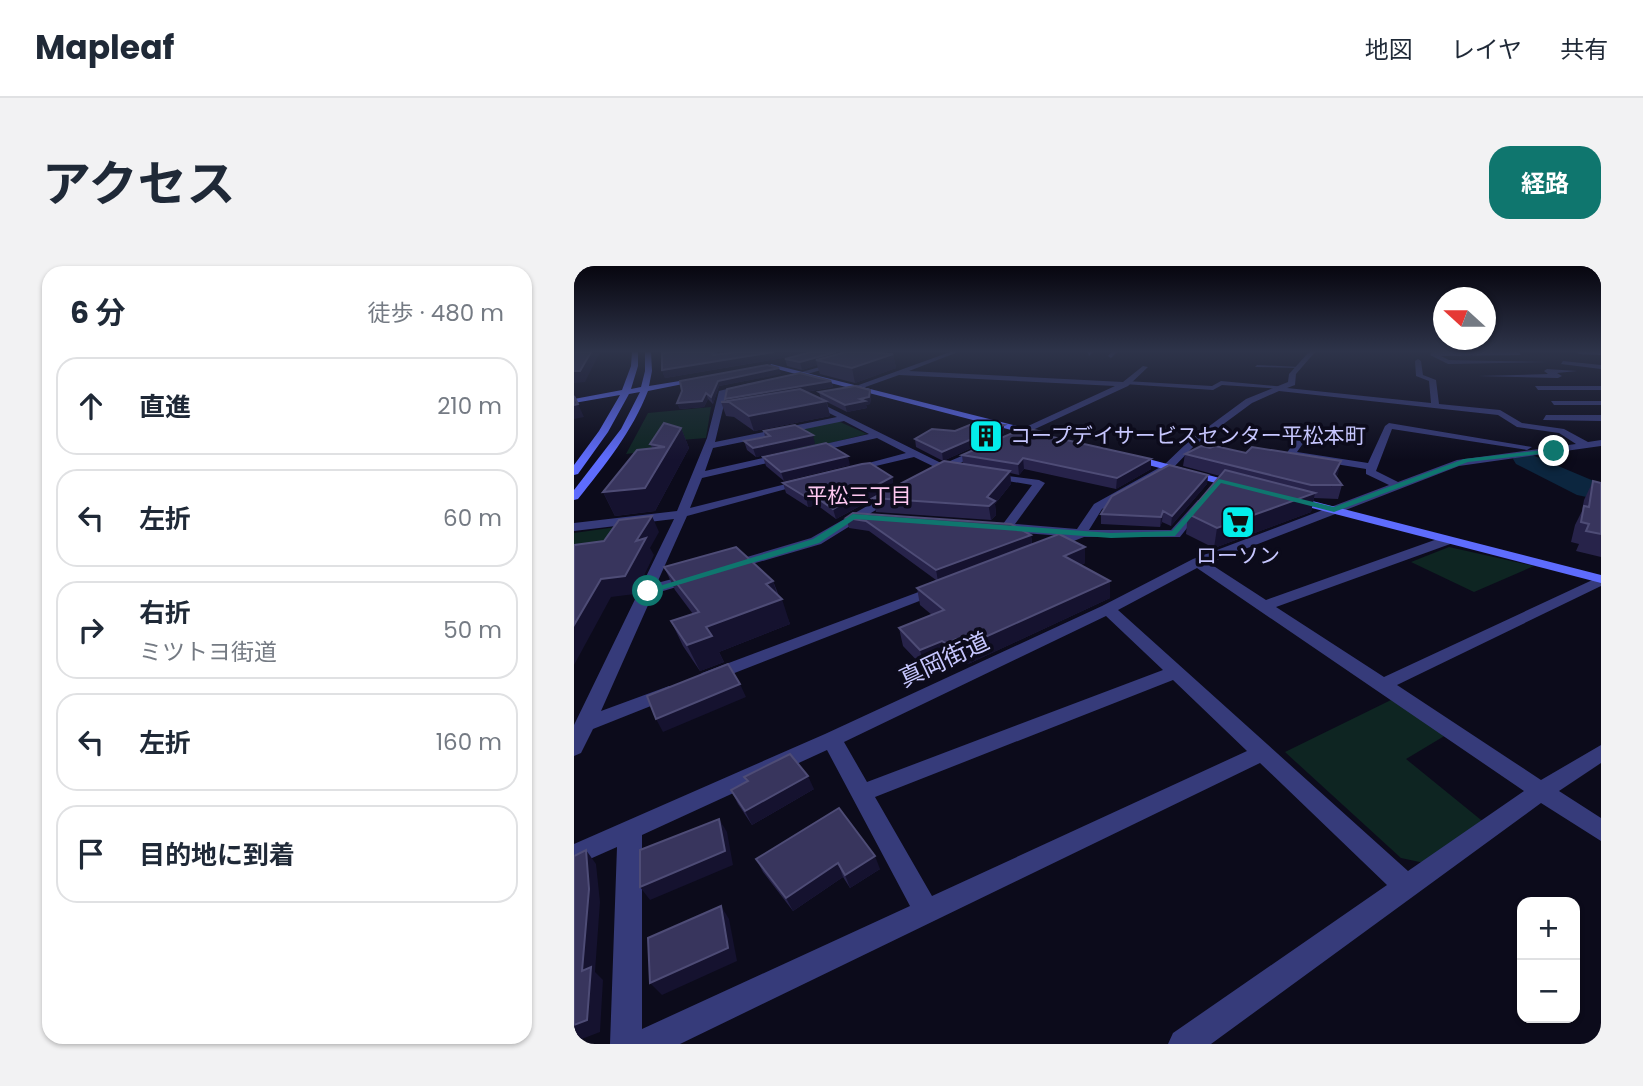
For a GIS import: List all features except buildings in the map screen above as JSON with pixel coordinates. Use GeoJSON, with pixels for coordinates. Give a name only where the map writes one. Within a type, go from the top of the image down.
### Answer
{"type":"FeatureCollection","features":[{"type":"Feature","properties":{"kind":"street"},"geometry":{"type":"LineString","coordinates":[[574,472],[588,455],[626,388]]}},
{"type":"Feature","properties":{"kind":"street"},"geometry":{"type":"LineString","coordinates":[[574,401],[648,388]]}},
{"type":"Feature","properties":{"kind":"street"},"geometry":{"type":"LineString","coordinates":[[574,748],[648,591],[698,476],[720,412],[723,391],[736,388]]}},
{"type":"Feature","properties":{"kind":"street"},"geometry":{"type":"LineString","coordinates":[[793,399],[850,388]]}},
{"type":"Feature","properties":{"kind":"street"},"geometry":{"type":"LineString","coordinates":[[862,388],[1051,437]]}},
{"type":"Feature","properties":{"kind":"street"},"geometry":{"type":"LineString","coordinates":[[999,442],[1116,388]]}},
{"type":"Feature","properties":{"kind":"street"},"geometry":{"type":"LineString","coordinates":[[1032,553],[1080,534],[1098,507],[1168,467],[1192,443],[1249,401],[1279,388]]}},
{"type":"Feature","properties":{"kind":"street"},"geometry":{"type":"LineString","coordinates":[[1283,388],[1500,413],[1520,425],[1561,431],[1586,445]]}},
{"type":"Feature","properties":{"kind":"street"},"geometry":{"type":"LineString","coordinates":[[1433,388],[1435,405]]}},
{"type":"Feature","properties":{"kind":"street"},"geometry":{"type":"LineString","coordinates":[[574,497],[627,426],[644,389]]}},
{"type":"Feature","properties":{"kind":"street"},"geometry":{"type":"LineString","coordinates":[[805,397],[915,454],[937,471],[1039,483],[1006,528]]}},
{"type":"Feature","properties":{"kind":"street"},"geometry":{"type":"LineString","coordinates":[[1554,403],[1601,403]]}},
{"type":"Feature","properties":{"kind":"street"},"geometry":{"type":"LineString","coordinates":[[720,412],[732,410]]}},
{"type":"Feature","properties":{"kind":"street"},"geometry":{"type":"LineString","coordinates":[[709,446],[846,418]]}},
{"type":"Feature","properties":{"kind":"street"},"geometry":{"type":"LineString","coordinates":[[1546,418],[1601,418]]}},
{"type":"Feature","properties":{"kind":"street"},"geometry":{"type":"LineString","coordinates":[[1399,486],[1370,472],[1389,426],[1554,451],[1601,443]]}},
{"type":"Feature","properties":{"kind":"street"},"geometry":{"type":"LineString","coordinates":[[698,476],[877,435]]}},
{"type":"Feature","properties":{"kind":"street"},"geometry":{"type":"LineString","coordinates":[[1300,442],[1291,454],[1372,467]]}},
{"type":"Feature","properties":{"kind":"street"},"geometry":{"type":"LineString","coordinates":[[937,471],[987,448]]}},
{"type":"Feature","properties":{"kind":"street","name":"真岡街道"},"geometry":{"type":"LineString","coordinates":[[574,855],[832,739],[1108,609],[1198,562],[1467,460],[1554,451]]}},
{"type":"Feature","properties":{"kind":"street"},"geometry":{"type":"LineString","coordinates":[[574,527],[682,514],[915,454]]}},
{"type":"Feature","properties":{"kind":"street"},"geometry":{"type":"LineString","coordinates":[[1116,454],[1245,487]]}},
{"type":"Feature","properties":{"kind":"street"},"geometry":{"type":"LineString","coordinates":[[978,526],[1080,534],[1175,534],[1219,481]]}},
{"type":"Feature","properties":{"kind":"street"},"geometry":{"type":"LineString","coordinates":[[648,591],[816,541],[909,486]]}},
{"type":"Feature","properties":{"kind":"street"},"geometry":{"type":"LineString","coordinates":[[1283,497],[1601,579]]}},
{"type":"Feature","properties":{"kind":"street"},"geometry":{"type":"LineString","coordinates":[[853,517],[881,519]]}},
{"type":"Feature","properties":{"kind":"street"},"geometry":{"type":"LineString","coordinates":[[1264,606],[1448,540]]}},
{"type":"Feature","properties":{"kind":"street"},"geometry":{"type":"LineString","coordinates":[[1198,562],[1601,831]]}},
{"type":"Feature","properties":{"kind":"street"},"geometry":{"type":"LineString","coordinates":[[1382,685],[1601,579]]}},
{"type":"Feature","properties":{"kind":"street"},"geometry":{"type":"LineString","coordinates":[[584,725],[959,581]]}},
{"type":"Feature","properties":{"kind":"street"},"geometry":{"type":"LineString","coordinates":[[1108,609],[1407,887]]}},
{"type":"Feature","properties":{"kind":"street"},"geometry":{"type":"LineString","coordinates":[[860,793],[1175,672]]}},
{"type":"Feature","properties":{"kind":"street"},"geometry":{"type":"LineString","coordinates":[[832,739],[927,912]]}},
{"type":"Feature","properties":{"kind":"street"},"geometry":{"type":"LineString","coordinates":[[645,1044],[1263,753]]}},
{"type":"Feature","properties":{"kind":"street"},"geometry":{"type":"LineString","coordinates":[[1184,1044],[1541,791],[1601,753]]}},
{"type":"Feature","properties":{"kind":"street"},"geometry":{"type":"LineString","coordinates":[[626,1044],[630,830]]}},
{"type":"Feature","properties":{"kind":"green space"},"geometry":{"type":"Polygon","coordinates":[[[711,407],[706,438],[669,441],[664,449],[626,454],[648,413],[711,407]]]}},
{"type":"Feature","properties":{"kind":"green space"},"geometry":{"type":"Polygon","coordinates":[[[838,421],[867,434],[790,453],[764,436],[838,421]]]}},
{"type":"Feature","properties":{"kind":"green space"},"geometry":{"type":"Polygon","coordinates":[[[631,525],[574,564],[574,533],[631,525]]]}},
{"type":"Feature","properties":{"kind":"green space"},"geometry":{"type":"Polygon","coordinates":[[[1449,547],[1534,566],[1474,592],[1411,562],[1449,547]]]}},
{"type":"Feature","properties":{"kind":"green space"},"geometry":{"type":"Polygon","coordinates":[[[1391,700],[1446,735],[1406,759],[1486,824],[1429,864],[1401,858],[1285,752],[1391,700]]]}},
{"type":"Feature","properties":{"kind":"waterway"},"geometry":{"type":"LineString","coordinates":[[1525,459],[1587,489],[1601,492]]}},
{"type":"Feature","properties":{"kind":"place","name":"コープデイサービスセンター平松本町"},"geometry":{"type":"Point","coordinates":[986,436]}},
{"type":"Feature","properties":{"kind":"place","name":"ローソン"},"geometry":{"type":"Point","coordinates":[1238,522]}},
{"type":"Feature","properties":{"kind":"district","name":"平松三丁目"},"geometry":{"type":"Point","coordinates":[859,496]}},
{"type":"Feature","properties":{"kind":"route"},"geometry":{"type":"LineString","coordinates":[[648,591],[816,541],[853,517],[1111,536],[1175,534],[1219,481],[1334,510],[1467,460],[1554,451]]}}]}
